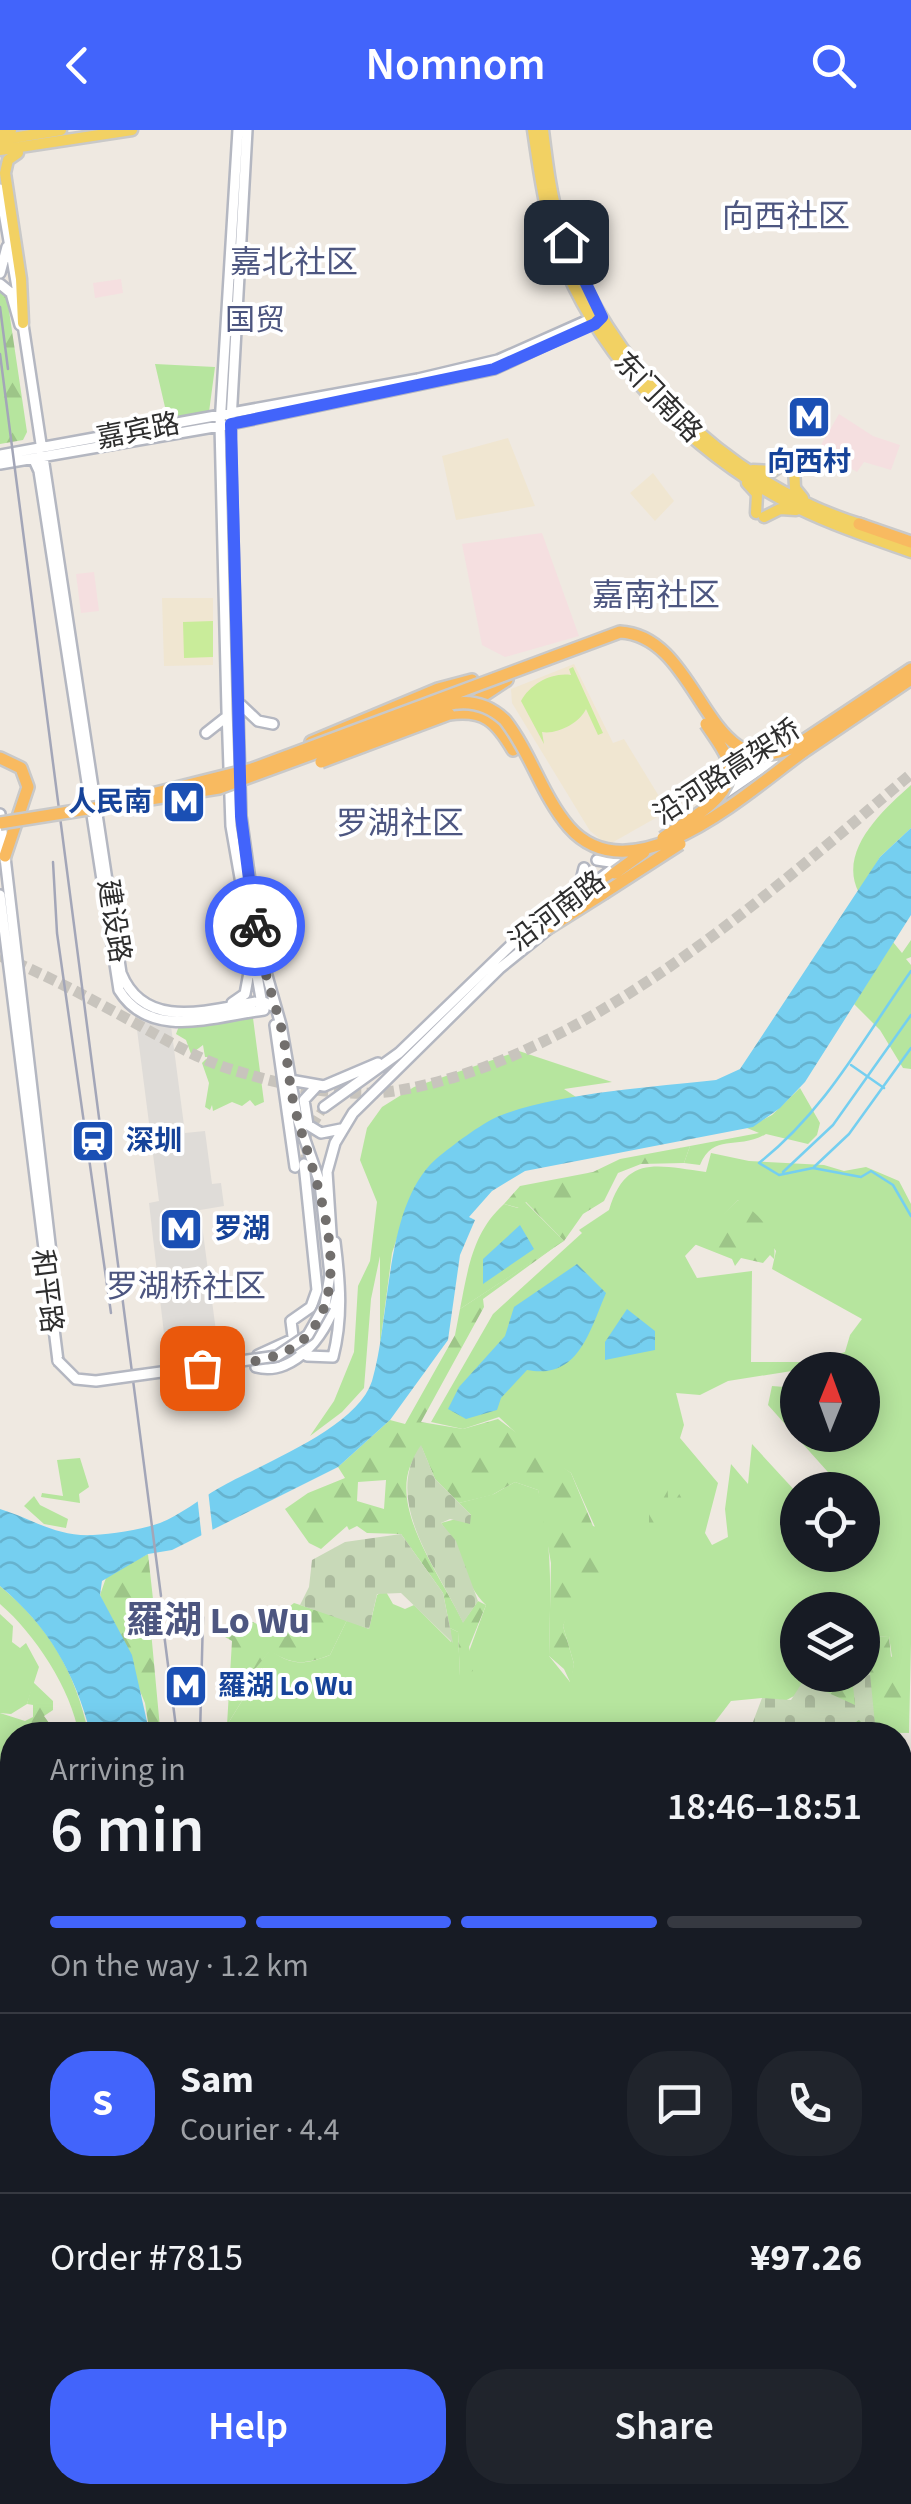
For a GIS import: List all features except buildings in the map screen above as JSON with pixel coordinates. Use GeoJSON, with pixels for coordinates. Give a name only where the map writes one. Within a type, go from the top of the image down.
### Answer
{"type":"FeatureCollection","features":[{"type":"Feature","properties":{"kind":"highway"},"geometry":{"type":"LineString","coordinates":[[860,524],[911,540]]}},
{"type":"Feature","properties":{"kind":"highway","name":"沿河路高架桥"},"geometry":{"type":"LineString","coordinates":[[444,701],[612,633],[650,638],[677,666],[727,739],[744,750],[766,754],[797,746],[911,667]]}},
{"type":"Feature","properties":{"kind":"highway"},"geometry":{"type":"LineString","coordinates":[[580,896],[718,797],[729,778],[727,758],[677,666]]}},
{"type":"Feature","properties":{"kind":"highway"},"geometry":{"type":"LineString","coordinates":[[444,701],[470,675]]}},
{"type":"Feature","properties":{"kind":"highway"},"geometry":{"type":"LineString","coordinates":[[0,817],[153,794],[251,774],[507,680]]}},
{"type":"Feature","properties":{"kind":"highway","name":"沿河路高架桥"},"geometry":{"type":"LineString","coordinates":[[444,701],[475,703],[499,714],[564,821],[601,849],[634,853],[658,847],[911,681]]}},
{"type":"Feature","properties":{"kind":"highway"},"geometry":{"type":"LineString","coordinates":[[444,701],[484,715],[497,725],[513,750]]}},
{"type":"Feature","properties":{"kind":"highway"},"geometry":{"type":"LineString","coordinates":[[0,758],[21,768],[28,796],[5,856]]}},
{"type":"Feature","properties":{"kind":"highway"},"geometry":{"type":"LineString","coordinates":[[550,927],[684,842],[748,791]]}},
{"type":"Feature","properties":{"kind":"main road"},"geometry":{"type":"LineString","coordinates":[[23,323],[22,279],[5,173],[8,160],[61,130]]}},
{"type":"Feature","properties":{"kind":"main road"},"geometry":{"type":"LineString","coordinates":[[0,140],[132,130]]}},
{"type":"Feature","properties":{"kind":"main road"},"geometry":{"type":"LineString","coordinates":[[238,130],[225,419],[227,710],[231,826],[262,1006]]}},
{"type":"Feature","properties":{"kind":"main road"},"geometry":{"type":"LineString","coordinates":[[247,130],[225,419],[242,829],[256,931],[275,1008],[317,1290],[311,1306],[291,1321],[292,1339],[302,1354]]}},
{"type":"Feature","properties":{"kind":"main road","name":"东门南路"},"geometry":{"type":"LineString","coordinates":[[533,130],[551,227],[596,319],[649,393],[736,471],[805,507],[911,552]]}},
{"type":"Feature","properties":{"kind":"main road","name":"东门南路"},"geometry":{"type":"LineString","coordinates":[[543,130],[560,226],[596,319],[655,388],[710,440],[805,507],[860,524]]}},
{"type":"Feature","properties":{"kind":"main road"},"geometry":{"type":"LineString","coordinates":[[0,131],[45,138]]}},
{"type":"Feature","properties":{"kind":"main road"},"geometry":{"type":"LineString","coordinates":[[0,150],[45,138]]}},
{"type":"Feature","properties":{"kind":"main road"},"geometry":{"type":"LineString","coordinates":[[0,158],[18,153]]}},
{"type":"Feature","properties":{"kind":"main road","name":"建设路"},"geometry":{"type":"LineString","coordinates":[[0,189],[41,446],[37,464],[119,990],[136,1010],[162,1021],[262,1006]]}},
{"type":"Feature","properties":{"kind":"main road"},"geometry":{"type":"LineString","coordinates":[[0,273],[8,237]]}},
{"type":"Feature","properties":{"kind":"main road"},"geometry":{"type":"LineString","coordinates":[[0,284],[11,293],[26,342]]}},
{"type":"Feature","properties":{"kind":"main road","name":"嘉宾路"},"geometry":{"type":"LineString","coordinates":[[0,467],[37,464],[491,362],[596,319]]}},
{"type":"Feature","properties":{"kind":"main road","name":"嘉宾路"},"geometry":{"type":"LineString","coordinates":[[0,455],[225,419]]}},
{"type":"Feature","properties":{"kind":"main road","name":"建设路"},"geometry":{"type":"LineString","coordinates":[[37,464],[121,973],[136,998],[156,1011],[173,1014],[222,1008],[275,1008]]}},
{"type":"Feature","properties":{"kind":"main road"},"geometry":{"type":"LineString","coordinates":[[736,471],[757,494],[760,515],[805,507],[795,488],[790,464],[773,471],[750,470]]}},
{"type":"Feature","properties":{"kind":"main road","name":"沿河南路"},"geometry":{"type":"LineString","coordinates":[[618,868],[911,667]]}},
{"type":"Feature","properties":{"kind":"main road","name":"沿河南路"},"geometry":{"type":"LineString","coordinates":[[429,1041],[324,1107],[399,1053],[495,959],[580,896],[911,681]]}},
{"type":"Feature","properties":{"kind":"main road"},"geometry":{"type":"LineString","coordinates":[[238,701],[250,716],[273,724]]}},
{"type":"Feature","properties":{"kind":"main road"},"geometry":{"type":"LineString","coordinates":[[206,733],[222,724],[227,710]]}},
{"type":"Feature","properties":{"kind":"main road","name":"和平路"},"geometry":{"type":"LineString","coordinates":[[0,817],[52,1261]]}},
{"type":"Feature","properties":{"kind":"main road"},"geometry":{"type":"LineString","coordinates":[[597,860],[618,868]]}},
{"type":"Feature","properties":{"kind":"main road"},"geometry":{"type":"LineString","coordinates":[[580,896],[584,868]]}},
{"type":"Feature","properties":{"kind":"main road","name":"和平路"},"geometry":{"type":"LineString","coordinates":[[0,895],[49,1311],[58,1361],[71,1376],[90,1382],[276,1356],[302,1341],[325,1306],[334,1272],[317,1172],[294,1104],[275,1008]]}},
{"type":"Feature","properties":{"kind":"main road","name":"沿河南路"},"geometry":{"type":"LineString","coordinates":[[332,1223],[327,1172],[345,1126],[369,1094],[580,896]]}},
{"type":"Feature","properties":{"kind":"main road"},"geometry":{"type":"LineString","coordinates":[[222,1008],[245,994],[251,954]]}},
{"type":"Feature","properties":{"kind":"main road"},"geometry":{"type":"LineString","coordinates":[[345,1126],[326,1133],[308,1125],[304,1100],[318,1086],[399,1053]]}},
{"type":"Feature","properties":{"kind":"main road"},"geometry":{"type":"LineString","coordinates":[[290,1080],[318,1086]]}},
{"type":"Feature","properties":{"kind":"main road"},"geometry":{"type":"LineString","coordinates":[[302,1354],[333,1357],[340,1314],[332,1223],[317,1172]]}},
{"type":"Feature","properties":{"kind":"main road"},"geometry":{"type":"LineString","coordinates":[[292,1339],[258,1355],[256,1367],[279,1366],[302,1354],[331,1317],[334,1272]]}},
{"type":"Feature","properties":{"kind":"shaded area"},"geometry":{"type":"Polygon","coordinates":[[[121,279],[123,293],[95,298],[93,283],[121,279]]]}},
{"type":"Feature","properties":{"kind":"shaded area"},"geometry":{"type":"Polygon","coordinates":[[[839,414],[873,436],[900,445],[891,470],[864,462],[857,472],[818,450],[839,414]]]}},
{"type":"Feature","properties":{"kind":"shaded area"},"geometry":{"type":"Polygon","coordinates":[[[508,438],[535,506],[456,520],[442,456],[508,438]]]}},
{"type":"Feature","properties":{"kind":"shaded area"},"geometry":{"type":"Polygon","coordinates":[[[653,473],[674,501],[655,521],[630,493],[653,473]]]}},
{"type":"Feature","properties":{"kind":"shaded area"},"geometry":{"type":"Polygon","coordinates":[[[542,533],[579,636],[505,657],[482,645],[462,544],[542,533]]]}},
{"type":"Feature","properties":{"kind":"shaded area"},"geometry":{"type":"Polygon","coordinates":[[[94,572],[99,611],[81,613],[76,574],[94,572]]]}},
{"type":"Feature","properties":{"kind":"shaded area"},"geometry":{"type":"Polygon","coordinates":[[[162,598],[213,598],[213,665],[164,666],[162,598]]]}},
{"type":"Feature","properties":{"kind":"shaded area"},"geometry":{"type":"Polygon","coordinates":[[[574,664],[613,743],[624,739],[668,811],[608,845],[590,831],[512,703],[511,689],[574,664]]]}},
{"type":"Feature","properties":{"kind":"shaded area"},"geometry":{"type":"Polygon","coordinates":[[[135,1014],[171,1026],[185,1133],[205,1131],[212,1184],[221,1183],[224,1206],[200,1210],[219,1354],[167,1360],[149,1203],[159,1201],[135,1014]]]}},
{"type":"Feature","properties":{"kind":"green space"},"geometry":{"type":"Polygon","coordinates":[[[0,287],[7,297],[27,432],[23,440],[0,444],[0,287]]]}},
{"type":"Feature","properties":{"kind":"green space"},"geometry":{"type":"Polygon","coordinates":[[[155,364],[215,367],[209,412],[168,420],[155,364]]]}},
{"type":"Feature","properties":{"kind":"green space"},"geometry":{"type":"Polygon","coordinates":[[[213,621],[213,657],[184,658],[183,622],[213,621]]]}},
{"type":"Feature","properties":{"kind":"green space"},"geometry":{"type":"Polygon","coordinates":[[[573,667],[603,733],[598,735],[586,709],[567,727],[542,732],[544,744],[521,701],[549,677],[571,675],[569,669],[573,667]]]}},
{"type":"Feature","properties":{"kind":"green space"},"geometry":{"type":"Polygon","coordinates":[[[911,785],[911,828],[880,857],[859,893],[854,877],[858,847],[876,819],[911,785]]]}},
{"type":"Feature","properties":{"kind":"green space"},"geometry":{"type":"Polygon","coordinates":[[[911,940],[911,957],[906,959],[911,965],[911,1069],[903,1068],[880,1030],[854,1004],[893,942],[902,953],[911,940]]]}},
{"type":"Feature","properties":{"kind":"green space"},"geometry":{"type":"Polygon","coordinates":[[[253,1018],[264,1102],[255,1106],[250,1100],[242,1106],[232,1102],[213,1111],[212,1105],[210,1110],[205,1107],[209,1083],[202,1063],[206,1059],[212,1062],[212,1057],[205,1057],[203,1045],[191,1054],[186,1040],[176,1034],[179,1026],[253,1018]]]}},
{"type":"Feature","properties":{"kind":"green space"},"geometry":{"type":"Polygon","coordinates":[[[519,1051],[612,1082],[564,1089],[579,1099],[542,1104],[407,1208],[392,1253],[380,1345],[380,1256],[371,1299],[364,1388],[342,1412],[310,1436],[334,1401],[354,1352],[358,1286],[370,1261],[377,1202],[360,1160],[367,1128],[382,1107],[414,1087],[519,1051]]]}},
{"type":"Feature","properties":{"kind":"green space"},"geometry":{"type":"Polygon","coordinates":[[[800,1088],[820,1123],[817,1135],[808,1144],[766,1134],[719,1145],[700,1165],[684,1163],[690,1146],[759,1133],[747,1128],[772,1115],[800,1088]]]}},
{"type":"Feature","properties":{"kind":"green space"},"geometry":{"type":"Polygon","coordinates":[[[690,1146],[684,1163],[641,1164],[618,1173],[604,1201],[583,1214],[564,1241],[526,1202],[519,1208],[504,1204],[520,1186],[593,1172],[620,1159],[690,1146]]]}},
{"type":"Feature","properties":{"kind":"green space"},"geometry":{"type":"Polygon","coordinates":[[[711,1153],[749,1161],[824,1165],[844,1171],[866,1167],[899,1181],[911,1204],[911,1644],[892,1657],[889,1636],[880,1636],[880,1592],[780,1592],[780,1692],[798,1692],[781,1703],[762,1698],[731,1701],[715,1722],[229,1722],[245,1696],[274,1694],[266,1686],[251,1686],[251,1674],[270,1650],[299,1662],[330,1655],[347,1620],[369,1629],[377,1595],[385,1590],[393,1604],[405,1609],[414,1605],[451,1642],[450,1628],[458,1632],[460,1676],[486,1605],[472,1587],[441,1523],[471,1515],[459,1503],[494,1494],[515,1482],[538,1490],[549,1551],[549,1656],[570,1682],[574,1664],[563,1626],[595,1527],[571,1473],[533,1449],[499,1417],[463,1429],[431,1422],[493,1314],[582,1233],[579,1230],[609,1210],[624,1180],[634,1172],[658,1167],[706,1172],[711,1153]]]}},
{"type":"Feature","properties":{"kind":"green space"},"geometry":{"type":"Polygon","coordinates":[[[738,1200],[770,1232],[774,1259],[770,1255],[763,1263],[741,1258],[735,1266],[732,1259],[694,1244],[738,1200]]]}},
{"type":"Feature","properties":{"kind":"green space"},"geometry":{"type":"Polygon","coordinates":[[[525,1202],[564,1241],[460,1309],[473,1252],[485,1226],[504,1204],[518,1208],[525,1202]]]}},
{"type":"Feature","properties":{"kind":"green space"},"geometry":{"type":"Polygon","coordinates":[[[563,1241],[483,1299],[484,1307],[421,1422],[463,1429],[498,1419],[571,1473],[593,1526],[600,1528],[610,1569],[606,1579],[583,1580],[563,1626],[574,1664],[571,1684],[564,1669],[549,1656],[551,1563],[538,1490],[515,1482],[492,1495],[459,1503],[435,1479],[422,1448],[410,1467],[406,1488],[417,1535],[463,1622],[478,1601],[486,1605],[469,1647],[473,1671],[460,1677],[458,1632],[450,1628],[443,1593],[401,1534],[367,1533],[357,1526],[349,1530],[347,1526],[321,1549],[309,1543],[285,1509],[308,1493],[345,1478],[338,1467],[390,1420],[405,1424],[455,1335],[460,1309],[563,1241]],[[386,1480],[358,1482],[357,1501],[384,1509],[386,1480]]]}},
{"type":"Feature","properties":{"kind":"green space"},"geometry":{"type":"Polygon","coordinates":[[[772,1386],[780,1387],[780,1418],[768,1405],[772,1386]]]}},
{"type":"Feature","properties":{"kind":"green space"},"geometry":{"type":"Polygon","coordinates":[[[421,1445],[435,1479],[471,1515],[470,1524],[450,1519],[441,1523],[456,1541],[478,1601],[463,1623],[410,1512],[410,1467],[421,1445]]]}},
{"type":"Feature","properties":{"kind":"green space"},"geometry":{"type":"Polygon","coordinates":[[[80,1458],[89,1487],[79,1494],[80,1503],[41,1497],[42,1493],[63,1496],[57,1460],[80,1458]]]}},
{"type":"Feature","properties":{"kind":"green space"},"geometry":{"type":"Polygon","coordinates":[[[649,1481],[667,1482],[669,1510],[687,1482],[682,1506],[649,1529],[649,1481]]]}},
{"type":"Feature","properties":{"kind":"green space"},"geometry":{"type":"Polygon","coordinates":[[[34,1496],[40,1505],[68,1519],[66,1528],[44,1524],[24,1506],[34,1496]]]}},
{"type":"Feature","properties":{"kind":"green space"},"geometry":{"type":"Polygon","coordinates":[[[401,1534],[443,1593],[453,1643],[401,1593],[377,1594],[369,1629],[300,1605],[309,1587],[312,1560],[345,1542],[401,1534]]]}},
{"type":"Feature","properties":{"kind":"green space"},"geometry":{"type":"Polygon","coordinates":[[[148,1554],[153,1599],[147,1607],[145,1630],[151,1631],[159,1722],[148,1722],[145,1703],[100,1595],[107,1575],[148,1554]]]}},
{"type":"Feature","properties":{"kind":"green space"},"geometry":{"type":"Polygon","coordinates":[[[0,1586],[46,1635],[68,1671],[86,1722],[76,1722],[50,1664],[0,1604],[0,1586]]]}},
{"type":"Feature","properties":{"kind":"green space"},"geometry":{"type":"Polygon","coordinates":[[[294,1603],[347,1620],[330,1655],[299,1662],[270,1651],[251,1674],[251,1686],[266,1686],[277,1679],[281,1685],[274,1694],[245,1696],[227,1722],[232,1641],[225,1637],[235,1629],[235,1623],[253,1622],[263,1627],[294,1603]]]}},
{"type":"Feature","properties":{"kind":"green space"},"geometry":{"type":"Polygon","coordinates":[[[0,1614],[13,1626],[12,1642],[20,1648],[26,1643],[39,1667],[27,1704],[11,1714],[0,1713],[0,1614]]]}},
{"type":"Feature","properties":{"kind":"green space"},"geometry":{"type":"Polygon","coordinates":[[[880,1636],[889,1636],[891,1657],[911,1643],[909,1722],[840,1722],[825,1692],[880,1692],[880,1636]]]}},
{"type":"Feature","properties":{"kind":"green space"},"geometry":{"type":"Polygon","coordinates":[[[33,1682],[53,1701],[53,1710],[44,1716],[48,1722],[0,1722],[0,1713],[25,1721],[33,1717],[33,1705],[27,1704],[33,1682]]]}},
{"type":"Feature","properties":{"kind":"green space"},"geometry":{"type":"Polygon","coordinates":[[[796,1692],[826,1692],[855,1705],[854,1692],[872,1692],[875,1722],[753,1722],[762,1698],[791,1700],[796,1692]]]}},
{"type":"Feature","properties":{"kind":"water"},"geometry":{"type":"Polygon","coordinates":[[[911,828],[911,915],[805,1082],[780,1108],[753,1127],[525,1171],[492,1191],[469,1217],[475,1220],[460,1255],[448,1340],[390,1420],[338,1467],[172,1550],[148,1554],[102,1581],[100,1595],[132,1655],[147,1722],[87,1722],[58,1653],[33,1618],[0,1586],[0,1509],[80,1535],[144,1528],[175,1516],[327,1430],[363,1398],[372,1381],[398,1233],[419,1179],[436,1159],[483,1125],[522,1108],[606,1092],[716,1080],[740,1069],[880,857],[911,828]]]}},
{"type":"Feature","properties":{"kind":"water"},"geometry":{"type":"Polygon","coordinates":[[[520,1225],[534,1249],[483,1284],[483,1259],[520,1225]]]}},
{"type":"Feature","properties":{"kind":"water"},"geometry":{"type":"Polygon","coordinates":[[[577,1264],[606,1293],[587,1338],[570,1361],[544,1371],[527,1370],[501,1398],[497,1410],[466,1419],[448,1409],[459,1387],[505,1336],[514,1307],[577,1264]]]}},
{"type":"Feature","properties":{"kind":"water"},"geometry":{"type":"Polygon","coordinates":[[[627,1309],[655,1331],[655,1350],[605,1360],[605,1342],[627,1309]]]}},
{"type":"Feature","properties":{"kind":"pier"},"geometry":{"type":"Polygon","coordinates":[[[208,1490],[213,1534],[202,1540],[197,1495],[208,1490]]]}},
{"type":"Feature","properties":{"kind":"waterway"},"geometry":{"type":"LineString","coordinates":[[911,971],[824,1097],[759,1163],[779,1175],[813,1168],[861,1177],[871,1171],[893,1185],[911,1216]]}},
{"type":"Feature","properties":{"kind":"waterway"},"geometry":{"type":"LineString","coordinates":[[783,1172],[833,1125],[911,1015]]}},
{"type":"Feature","properties":{"kind":"waterway"},"geometry":{"type":"LineString","coordinates":[[814,1167],[849,1134],[911,1048]]}},
{"type":"Feature","properties":{"kind":"waterway"},"geometry":{"type":"LineString","coordinates":[[851,1065],[884,1088]]}},
{"type":"Feature","properties":{"kind":"tunnel"},"geometry":{"type":"LineString","coordinates":[[0,956],[230,1069],[311,1089],[394,1091],[464,1074],[534,1046],[603,1009],[735,919],[911,774]]}},
{"type":"Feature","properties":{"kind":"tunnel"},"geometry":{"type":"LineString","coordinates":[[304,1164],[308,1133],[324,1107]]}},
{"type":"Feature","properties":{"kind":"railway"},"geometry":{"type":"LineString","coordinates":[[0,307],[8,369]]}},
{"type":"Feature","properties":{"kind":"railway"},"geometry":{"type":"LineString","coordinates":[[0,354],[161,1596]]}},
{"type":"Feature","properties":{"kind":"railway"},"geometry":{"type":"LineString","coordinates":[[53,862],[57,933],[111,1313]]}},
{"type":"Feature","properties":{"kind":"railway"},"geometry":{"type":"LineString","coordinates":[[200,1722],[203,1617]]}},
{"type":"Feature","properties":{"kind":"railway"},"geometry":{"type":"LineString","coordinates":[[163,1626],[175,1722]]}},
{"type":"Feature","properties":{"kind":"way so far"},"geometry":{"type":"LineString","coordinates":[[202,1368],[268,1358],[294,1347],[318,1322],[330,1284],[320,1184],[297,1116],[280,1024],[255,926]]}},
{"type":"Feature","properties":{"kind":"place","name":"向西村"},"geometry":{"type":"Point","coordinates":[809,417]}},
{"type":"Feature","properties":{"kind":"place","name":"人民南"},"geometry":{"type":"Point","coordinates":[184,802]}},
{"type":"Feature","properties":{"kind":"place","name":"深圳"},"geometry":{"type":"Point","coordinates":[93,1141]}},
{"type":"Feature","properties":{"kind":"place","name":"罗湖"},"geometry":{"type":"Point","coordinates":[181,1229]}},
{"type":"Feature","properties":{"kind":"place","name":"羅湖 Lo Wu"},"geometry":{"type":"Point","coordinates":[186,1686]}},
{"type":"Feature","properties":{"kind":"district","name":"向西社区"},"geometry":{"type":"Point","coordinates":[786,217]}},
{"type":"Feature","properties":{"kind":"district","name":"嘉北社区"},"geometry":{"type":"Point","coordinates":[294,263]}},
{"type":"Feature","properties":{"kind":"district","name":"国贸"},"geometry":{"type":"Point","coordinates":[255,320]}},
{"type":"Feature","properties":{"kind":"district","name":"嘉南社区"},"geometry":{"type":"Point","coordinates":[656,596]}},
{"type":"Feature","properties":{"kind":"district","name":"罗湖社区"},"geometry":{"type":"Point","coordinates":[400,824]}},
{"type":"Feature","properties":{"kind":"district","name":"罗湖桥社区"},"geometry":{"type":"Point","coordinates":[186,1287]}},
{"type":"Feature","properties":{"kind":"district","name":"羅湖 Lo Wu"},"geometry":{"type":"Point","coordinates":[218,1621]}},
{"type":"Feature","properties":{"kind":"route"},"geometry":{"type":"LineString","coordinates":[[255,926],[241,816],[231,424],[494,369],[595,324],[602,317],[566,242]]}}]}
